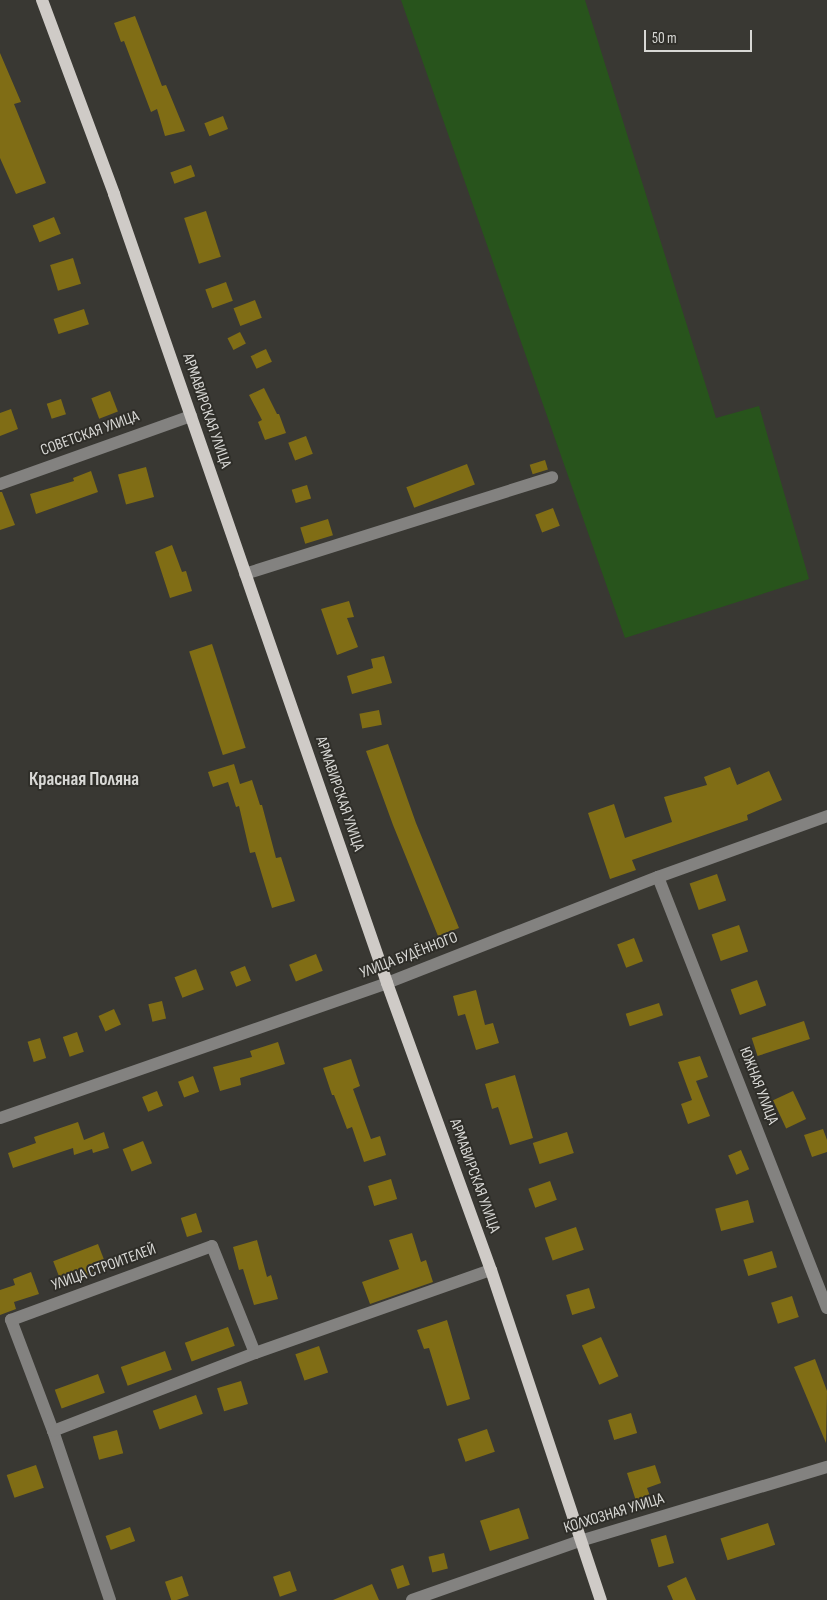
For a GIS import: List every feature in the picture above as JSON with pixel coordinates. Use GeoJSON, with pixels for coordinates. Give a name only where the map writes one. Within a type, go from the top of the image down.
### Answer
{"type":"FeatureCollection","features":[{"type":"Feature","properties":{"kind":"main road","name":"АРМАВИРСКАЯ УЛИЦА"},"geometry":{"type":"LineString","coordinates":[[42,0],[114,194],[387,983],[491,1270],[601,1600]]}},
{"type":"Feature","properties":{"kind":"street","name":"СОВЕТСКАЯ УЛИЦА"},"geometry":{"type":"LineString","coordinates":[[0,484],[191,416]]}},
{"type":"Feature","properties":{"kind":"street"},"geometry":{"type":"LineString","coordinates":[[245,574],[552,476]]}},
{"type":"Feature","properties":{"kind":"street","name":"УЛИЦА БУДЁННОГО"},"geometry":{"type":"LineString","coordinates":[[0,1118],[387,983],[658,877],[827,816]]}},
{"type":"Feature","properties":{"kind":"street","name":"ЮЖНАЯ УЛИЦА"},"geometry":{"type":"LineString","coordinates":[[658,877],[827,1308]]}},
{"type":"Feature","properties":{"kind":"street","name":"УЛИЦА СТРОИТЕЛЕЙ"},"geometry":{"type":"LineString","coordinates":[[110,1600],[53,1431],[11,1320],[212,1246],[255,1353]]}},
{"type":"Feature","properties":{"kind":"street"},"geometry":{"type":"LineString","coordinates":[[53,1431],[255,1353],[491,1270]]}},
{"type":"Feature","properties":{"kind":"street","name":"КОЛХОЗНАЯ УЛИЦА"},"geometry":{"type":"LineString","coordinates":[[412,1600],[580,1541],[827,1467]]}},
{"type":"Feature","properties":{"kind":"green space"},"geometry":{"type":"Polygon","coordinates":[[[401,0],[585,0],[716,418],[759,406],[809,579],[625,638],[401,0]]]}},
{"type":"Feature","properties":{"kind":"building"},"geometry":{"type":"Polygon","coordinates":[[[135,16],[162,86],[166,85],[185,131],[165,136],[157,109],[151,112],[124,41],[121,42],[114,23],[135,16]]]}},
{"type":"Feature","properties":{"kind":"building"},"geometry":{"type":"Polygon","coordinates":[[[0,53],[21,102],[14,104],[46,183],[16,194],[0,158],[0,53]]]}},
{"type":"Feature","properties":{"kind":"building"},"geometry":{"type":"Polygon","coordinates":[[[223,116],[228,129],[209,136],[204,123],[223,116]]]}},
{"type":"Feature","properties":{"kind":"building"},"geometry":{"type":"Polygon","coordinates":[[[191,165],[195,176],[174,184],[170,173],[191,165]]]}},
{"type":"Feature","properties":{"kind":"building"},"geometry":{"type":"Polygon","coordinates":[[[206,211],[221,257],[199,264],[184,218],[206,211]]]}},
{"type":"Feature","properties":{"kind":"building"},"geometry":{"type":"Polygon","coordinates":[[[54,217],[61,234],[39,242],[33,226],[54,217]]]}},
{"type":"Feature","properties":{"kind":"building"},"geometry":{"type":"Polygon","coordinates":[[[73,258],[81,284],[58,291],[50,265],[73,258]]]}},
{"type":"Feature","properties":{"kind":"building"},"geometry":{"type":"Polygon","coordinates":[[[226,282],[233,301],[212,308],[205,290],[226,282]]]}},
{"type":"Feature","properties":{"kind":"building"},"geometry":{"type":"Polygon","coordinates":[[[255,300],[262,318],[240,326],[234,308],[255,300]]]}},
{"type":"Feature","properties":{"kind":"building"},"geometry":{"type":"Polygon","coordinates":[[[84,309],[89,324],[59,334],[54,319],[84,309]]]}},
{"type":"Feature","properties":{"kind":"building"},"geometry":{"type":"Polygon","coordinates":[[[240,332],[246,344],[233,350],[228,338],[240,332]]]}},
{"type":"Feature","properties":{"kind":"building"},"geometry":{"type":"Polygon","coordinates":[[[266,349],[272,362],[257,369],[251,356],[266,349]]]}},
{"type":"Feature","properties":{"kind":"building"},"geometry":{"type":"Polygon","coordinates":[[[264,388],[277,414],[279,414],[286,433],[265,440],[258,422],[262,420],[249,395],[264,388]]]}},
{"type":"Feature","properties":{"kind":"building"},"geometry":{"type":"Polygon","coordinates":[[[110,391],[118,412],[99,419],[91,398],[110,391]]]}},
{"type":"Feature","properties":{"kind":"building"},"geometry":{"type":"Polygon","coordinates":[[[61,399],[66,414],[52,419],[47,404],[61,399]]]}},
{"type":"Feature","properties":{"kind":"building"},"geometry":{"type":"Polygon","coordinates":[[[11,409],[18,429],[0,436],[0,413],[11,409]]]}},
{"type":"Feature","properties":{"kind":"building"},"geometry":{"type":"Polygon","coordinates":[[[306,436],[313,454],[295,461],[288,443],[306,436]]]}},
{"type":"Feature","properties":{"kind":"building"},"geometry":{"type":"Polygon","coordinates":[[[545,460],[548,470],[533,474],[530,465],[545,460]]]}},
{"type":"Feature","properties":{"kind":"building"},"geometry":{"type":"Polygon","coordinates":[[[467,464],[475,485],[414,508],[406,487],[467,464]]]}},
{"type":"Feature","properties":{"kind":"building"},"geometry":{"type":"Polygon","coordinates":[[[146,467],[154,497],[126,504],[118,475],[146,467]]]}},
{"type":"Feature","properties":{"kind":"building"},"geometry":{"type":"Polygon","coordinates":[[[91,471],[98,492],[36,514],[30,494],[74,481],[73,478],[91,471]]]}},
{"type":"Feature","properties":{"kind":"building"},"geometry":{"type":"Polygon","coordinates":[[[307,485],[311,498],[296,503],[292,490],[307,485]]]}},
{"type":"Feature","properties":{"kind":"building"},"geometry":{"type":"Polygon","coordinates":[[[0,492],[2,492],[15,525],[0,530],[0,492]]]}},
{"type":"Feature","properties":{"kind":"building"},"geometry":{"type":"Polygon","coordinates":[[[553,508],[560,526],[542,533],[535,515],[553,508]]]}},
{"type":"Feature","properties":{"kind":"building"},"geometry":{"type":"Polygon","coordinates":[[[328,519],[333,535],[305,544],[300,527],[328,519]]]}},
{"type":"Feature","properties":{"kind":"building"},"geometry":{"type":"Polygon","coordinates":[[[172,545],[182,572],[186,571],[192,591],[170,598],[155,552],[172,545]]]}},
{"type":"Feature","properties":{"kind":"building"},"geometry":{"type":"Polygon","coordinates":[[[349,601],[354,617],[347,618],[358,647],[337,655],[321,609],[349,601]]]}},
{"type":"Feature","properties":{"kind":"building"},"geometry":{"type":"Polygon","coordinates":[[[212,644],[246,748],[223,755],[189,651],[212,644]]]}},
{"type":"Feature","properties":{"kind":"building"},"geometry":{"type":"Polygon","coordinates":[[[384,656],[392,683],[352,694],[347,676],[373,668],[371,659],[384,656]]]}},
{"type":"Feature","properties":{"kind":"building"},"geometry":{"type":"Polygon","coordinates":[[[379,710],[382,725],[362,729],[359,714],[379,710]]]}},
{"type":"Feature","properties":{"kind":"building"},"geometry":{"type":"Polygon","coordinates":[[[388,744],[416,823],[459,928],[438,936],[393,825],[366,751],[388,744]]]}},
{"type":"Feature","properties":{"kind":"building"},"geometry":{"type":"Polygon","coordinates":[[[234,764],[240,784],[252,780],[260,805],[262,805],[276,858],[281,857],[295,901],[272,908],[255,852],[250,853],[239,806],[236,807],[228,782],[213,787],[208,772],[234,764]]]}},
{"type":"Feature","properties":{"kind":"building"},"geometry":{"type":"Polygon","coordinates":[[[730,767],[737,785],[769,771],[782,800],[747,815],[748,820],[632,860],[636,870],[610,879],[588,813],[614,804],[625,838],[672,822],[664,797],[707,785],[704,777],[730,767]]]}},
{"type":"Feature","properties":{"kind":"building"},"geometry":{"type":"Polygon","coordinates":[[[717,874],[726,900],[699,910],[690,883],[717,874]]]}},
{"type":"Feature","properties":{"kind":"building"},"geometry":{"type":"Polygon","coordinates":[[[739,925],[748,951],[721,961],[712,934],[739,925]]]}},
{"type":"Feature","properties":{"kind":"building"},"geometry":{"type":"Polygon","coordinates":[[[634,938],[643,961],[626,968],[617,944],[634,938]]]}},
{"type":"Feature","properties":{"kind":"building"},"geometry":{"type":"Polygon","coordinates":[[[316,954],[323,971],[296,982],[289,965],[316,954]]]}},
{"type":"Feature","properties":{"kind":"building"},"geometry":{"type":"Polygon","coordinates":[[[245,966],[251,981],[236,987],[230,972],[245,966]]]}},
{"type":"Feature","properties":{"kind":"building"},"geometry":{"type":"Polygon","coordinates":[[[196,969],[204,990],[182,998],[175,977],[196,969]]]}},
{"type":"Feature","properties":{"kind":"building"},"geometry":{"type":"Polygon","coordinates":[[[757,980],[766,1005],[740,1015],[731,990],[757,980]]]}},
{"type":"Feature","properties":{"kind":"building"},"geometry":{"type":"Polygon","coordinates":[[[476,990],[485,1025],[493,1023],[499,1043],[476,1050],[465,1014],[458,1016],[453,996],[476,990]]]}},
{"type":"Feature","properties":{"kind":"building"},"geometry":{"type":"Polygon","coordinates":[[[162,1001],[166,1019],[152,1022],[148,1004],[162,1001]]]}},
{"type":"Feature","properties":{"kind":"building"},"geometry":{"type":"Polygon","coordinates":[[[659,1003],[663,1015],[630,1026],[626,1014],[659,1003]]]}},
{"type":"Feature","properties":{"kind":"building"},"geometry":{"type":"Polygon","coordinates":[[[114,1009],[121,1025],[105,1031],[98,1016],[114,1009]]]}},
{"type":"Feature","properties":{"kind":"building"},"geometry":{"type":"Polygon","coordinates":[[[804,1021],[810,1039],[758,1056],[752,1038],[804,1021]]]}},
{"type":"Feature","properties":{"kind":"building"},"geometry":{"type":"Polygon","coordinates":[[[77,1032],[84,1052],[70,1057],[63,1037],[77,1032]]]}},
{"type":"Feature","properties":{"kind":"building"},"geometry":{"type":"Polygon","coordinates":[[[40,1038],[46,1058],[34,1062],[28,1042],[40,1038]]]}},
{"type":"Feature","properties":{"kind":"building"},"geometry":{"type":"Polygon","coordinates":[[[278,1042],[285,1064],[240,1078],[241,1085],[220,1091],[213,1067],[252,1057],[250,1051],[278,1042]]]}},
{"type":"Feature","properties":{"kind":"building"},"geometry":{"type":"Polygon","coordinates":[[[700,1056],[708,1077],[696,1081],[710,1116],[688,1124],[681,1104],[692,1100],[678,1062],[700,1056]]]}},
{"type":"Feature","properties":{"kind":"building"},"geometry":{"type":"Polygon","coordinates":[[[351,1059],[360,1086],[353,1089],[371,1139],[380,1136],[386,1155],[364,1162],[352,1127],[347,1129],[334,1095],[332,1095],[323,1068],[351,1059]]]}},
{"type":"Feature","properties":{"kind":"building"},"geometry":{"type":"Polygon","coordinates":[[[515,1075],[533,1138],[510,1145],[498,1107],[492,1109],[485,1084],[515,1075]]]}},
{"type":"Feature","properties":{"kind":"building"},"geometry":{"type":"Polygon","coordinates":[[[193,1076],[199,1092],[184,1098],[178,1082],[193,1076]]]}},
{"type":"Feature","properties":{"kind":"building"},"geometry":{"type":"Polygon","coordinates":[[[157,1091],[163,1106],[148,1112],[142,1097],[157,1091]]]}},
{"type":"Feature","properties":{"kind":"building"},"geometry":{"type":"Polygon","coordinates":[[[793,1091],[806,1119],[786,1128],[773,1100],[793,1091]]]}},
{"type":"Feature","properties":{"kind":"building"},"geometry":{"type":"Polygon","coordinates":[[[78,1122],[84,1140],[104,1132],[109,1148],[93,1153],[92,1149],[74,1155],[73,1148],[13,1168],[8,1153],[36,1143],[34,1137],[78,1122]]]}},
{"type":"Feature","properties":{"kind":"building"},"geometry":{"type":"Polygon","coordinates":[[[823,1129],[827,1140],[827,1152],[812,1157],[804,1135],[823,1129]]]}},
{"type":"Feature","properties":{"kind":"building"},"geometry":{"type":"Polygon","coordinates":[[[567,1132],[574,1153],[540,1164],[533,1143],[567,1132]]]}},
{"type":"Feature","properties":{"kind":"building"},"geometry":{"type":"Polygon","coordinates":[[[143,1141],[152,1163],[132,1171],[123,1149],[143,1141]]]}},
{"type":"Feature","properties":{"kind":"building"},"geometry":{"type":"Polygon","coordinates":[[[741,1150],[749,1169],[736,1175],[728,1155],[741,1150]]]}},
{"type":"Feature","properties":{"kind":"building"},"geometry":{"type":"Polygon","coordinates":[[[391,1179],[397,1199],[374,1206],[368,1186],[391,1179]]]}},
{"type":"Feature","properties":{"kind":"building"},"geometry":{"type":"Polygon","coordinates":[[[550,1181],[557,1200],[535,1208],[528,1189],[550,1181]]]}},
{"type":"Feature","properties":{"kind":"building"},"geometry":{"type":"Polygon","coordinates":[[[748,1200],[754,1222],[721,1231],[715,1209],[748,1200]]]}},
{"type":"Feature","properties":{"kind":"building"},"geometry":{"type":"Polygon","coordinates":[[[196,1213],[202,1232],[187,1237],[181,1218],[196,1213]]]}},
{"type":"Feature","properties":{"kind":"building"},"geometry":{"type":"Polygon","coordinates":[[[576,1227],[584,1250],[553,1260],[545,1238],[576,1227]]]}},
{"type":"Feature","properties":{"kind":"building"},"geometry":{"type":"Polygon","coordinates":[[[412,1233],[421,1262],[426,1260],[433,1282],[370,1304],[362,1282],[399,1269],[389,1240],[412,1233]]]}},
{"type":"Feature","properties":{"kind":"building"},"geometry":{"type":"Polygon","coordinates":[[[257,1240],[267,1277],[271,1275],[278,1299],[254,1305],[243,1269],[239,1270],[233,1247],[257,1240]]]}},
{"type":"Feature","properties":{"kind":"building"},"geometry":{"type":"Polygon","coordinates":[[[98,1244],[107,1268],[63,1285],[53,1261],[98,1244]]]}},
{"type":"Feature","properties":{"kind":"building"},"geometry":{"type":"Polygon","coordinates":[[[772,1251],[777,1267],[748,1276],[743,1260],[772,1251]]]}},
{"type":"Feature","properties":{"kind":"building"},"geometry":{"type":"Polygon","coordinates":[[[31,1272],[39,1294],[14,1302],[16,1309],[0,1315],[0,1290],[15,1285],[13,1279],[31,1272]]]}},
{"type":"Feature","properties":{"kind":"building"},"geometry":{"type":"Polygon","coordinates":[[[589,1288],[595,1308],[572,1315],[566,1295],[589,1288]]]}},
{"type":"Feature","properties":{"kind":"building"},"geometry":{"type":"Polygon","coordinates":[[[792,1296],[799,1317],[778,1324],[771,1303],[792,1296]]]}},
{"type":"Feature","properties":{"kind":"building"},"geometry":{"type":"Polygon","coordinates":[[[447,1320],[470,1399],[447,1406],[429,1348],[424,1349],[417,1330],[447,1320]]]}},
{"type":"Feature","properties":{"kind":"building"},"geometry":{"type":"Polygon","coordinates":[[[228,1327],[235,1346],[192,1362],[185,1343],[228,1327]]]}},
{"type":"Feature","properties":{"kind":"building"},"geometry":{"type":"Polygon","coordinates":[[[601,1337],[618,1376],[599,1385],[582,1346],[601,1337]]]}},
{"type":"Feature","properties":{"kind":"building"},"geometry":{"type":"Polygon","coordinates":[[[319,1346],[328,1372],[304,1381],[295,1354],[319,1346]]]}},
{"type":"Feature","properties":{"kind":"building"},"geometry":{"type":"Polygon","coordinates":[[[165,1351],[172,1370],[128,1386],[121,1367],[165,1351]]]}},
{"type":"Feature","properties":{"kind":"building"},"geometry":{"type":"Polygon","coordinates":[[[815,1359],[827,1391],[826,1443],[794,1367],[815,1359]]]}},
{"type":"Feature","properties":{"kind":"building"},"geometry":{"type":"Polygon","coordinates":[[[98,1374],[105,1393],[62,1409],[55,1390],[98,1374]]]}},
{"type":"Feature","properties":{"kind":"building"},"geometry":{"type":"Polygon","coordinates":[[[241,1381],[248,1404],[224,1411],[217,1388],[241,1381]]]}},
{"type":"Feature","properties":{"kind":"building"},"geometry":{"type":"Polygon","coordinates":[[[196,1395],[203,1414],[160,1430],[153,1411],[196,1395]]]}},
{"type":"Feature","properties":{"kind":"building"},"geometry":{"type":"Polygon","coordinates":[[[631,1413],[637,1433],[614,1440],[608,1420],[631,1413]]]}},
{"type":"Feature","properties":{"kind":"building"},"geometry":{"type":"Polygon","coordinates":[[[487,1429],[495,1452],[466,1462],[458,1439],[487,1429]]]}},
{"type":"Feature","properties":{"kind":"building"},"geometry":{"type":"Polygon","coordinates":[[[117,1430],[123,1453],[99,1460],[93,1436],[117,1430]]]}},
{"type":"Feature","properties":{"kind":"building"},"geometry":{"type":"Polygon","coordinates":[[[36,1465],[44,1488],[15,1498],[7,1475],[36,1465]]]}},
{"type":"Feature","properties":{"kind":"building"},"geometry":{"type":"Polygon","coordinates":[[[655,1465],[661,1483],[647,1488],[650,1496],[636,1501],[627,1473],[655,1465]]]}},
{"type":"Feature","properties":{"kind":"building"},"geometry":{"type":"Polygon","coordinates":[[[519,1508],[529,1538],[490,1551],[480,1521],[519,1508]]]}},
{"type":"Feature","properties":{"kind":"building"},"geometry":{"type":"Polygon","coordinates":[[[768,1523],[775,1545],[728,1560],[720,1538],[768,1523]]]}},
{"type":"Feature","properties":{"kind":"building"},"geometry":{"type":"Polygon","coordinates":[[[130,1527],[135,1541],[111,1550],[106,1536],[130,1527]]]}},
{"type":"Feature","properties":{"kind":"building"},"geometry":{"type":"Polygon","coordinates":[[[666,1535],[674,1563],[659,1567],[651,1539],[666,1535]]]}},
{"type":"Feature","properties":{"kind":"building"},"geometry":{"type":"Polygon","coordinates":[[[444,1553],[448,1569],[432,1572],[428,1557],[444,1553]]]}},
{"type":"Feature","properties":{"kind":"building"},"geometry":{"type":"Polygon","coordinates":[[[403,1565],[410,1585],[398,1589],[391,1569],[403,1565]]]}},
{"type":"Feature","properties":{"kind":"building"},"geometry":{"type":"Polygon","coordinates":[[[290,1571],[297,1591],[280,1597],[273,1577],[290,1571]]]}},
{"type":"Feature","properties":{"kind":"building"},"geometry":{"type":"Polygon","coordinates":[[[182,1576],[189,1596],[171,1600],[165,1582],[182,1576]]]}},
{"type":"Feature","properties":{"kind":"building"},"geometry":{"type":"Polygon","coordinates":[[[686,1577],[696,1600],[673,1600],[667,1586],[686,1577]]]}},
{"type":"Feature","properties":{"kind":"building"},"geometry":{"type":"Polygon","coordinates":[[[372,1584],[379,1600],[333,1600],[372,1584]]]}},
{"type":"Feature","properties":{"kind":"district","name":"Красная Поляна"},"geometry":{"type":"Point","coordinates":[84,780]}}]}
